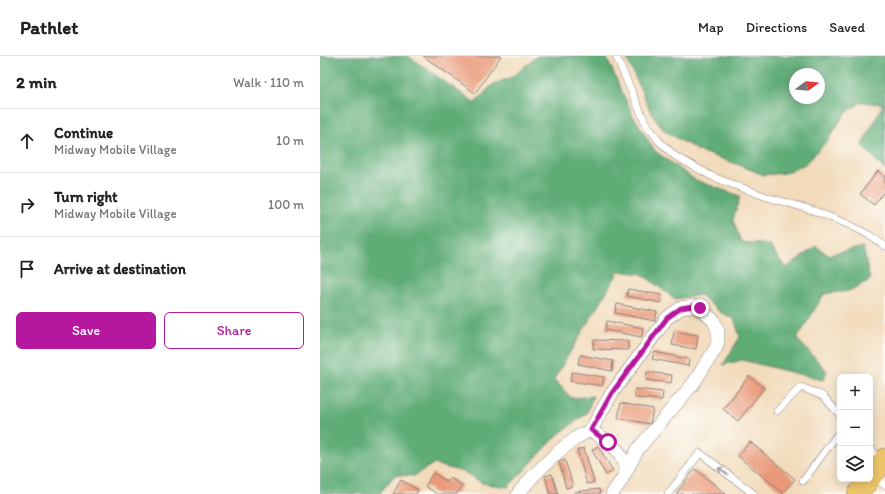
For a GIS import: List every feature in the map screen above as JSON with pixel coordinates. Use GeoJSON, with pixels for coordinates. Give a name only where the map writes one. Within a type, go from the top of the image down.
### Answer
{"type":"FeatureCollection","features":[{"type":"Feature","properties":{"kind":"main road"},"geometry":{"type":"LineString","coordinates":[[858,494],[876,470]]}},
{"type":"Feature","properties":{"kind":"street"},"geometry":{"type":"LineString","coordinates":[[518,494],[533,476],[559,451],[579,436],[591,430],[612,393],[667,318],[681,308],[693,306],[700,308],[714,321],[718,331],[716,348],[693,384],[638,449],[612,494]]}},
{"type":"Feature","properties":{"kind":"street"},"geometry":{"type":"LineString","coordinates":[[591,430],[608,442],[618,452],[628,467]]}},
{"type":"Feature","properties":{"kind":"lane"},"geometry":{"type":"LineString","coordinates":[[616,56],[645,122],[659,141],[676,156],[720,180],[766,197],[817,212],[850,225],[869,235],[885,246]]}},
{"type":"Feature","properties":{"kind":"lane"},"geometry":{"type":"LineString","coordinates":[[777,411],[800,386],[823,396],[837,412]]}},
{"type":"Feature","properties":{"kind":"lane"},"geometry":{"type":"LineString","coordinates":[[803,481],[837,435]]}},
{"type":"Feature","properties":{"kind":"lane"},"geometry":{"type":"LineString","coordinates":[[668,494],[700,453],[754,494]]}},
{"type":"Feature","properties":{"kind":"green space"},"geometry":{"type":"Polygon","coordinates":[[[320,56],[408,56],[475,103],[492,85],[514,76],[537,56],[606,56],[632,114],[655,151],[695,180],[740,196],[733,220],[741,242],[769,245],[786,268],[816,246],[828,255],[863,247],[870,280],[849,291],[824,294],[797,339],[827,371],[823,380],[742,360],[723,365],[740,337],[734,319],[720,312],[700,295],[675,299],[642,274],[619,271],[554,379],[571,398],[593,396],[587,413],[559,434],[508,487],[482,483],[464,472],[433,464],[414,476],[395,475],[379,494],[320,494],[320,56]]]}},
{"type":"Feature","properties":{"kind":"green space"},"geometry":{"type":"Polygon","coordinates":[[[626,56],[885,56],[885,170],[862,145],[883,104],[861,102],[845,114],[827,141],[805,164],[785,173],[764,175],[699,151],[665,131],[651,113],[626,56]]]}},
{"type":"Feature","properties":{"kind":"building"},"geometry":{"type":"Polygon","coordinates":[[[423,56],[501,56],[475,93],[423,56]]]}},
{"type":"Feature","properties":{"kind":"building"},"geometry":{"type":"Polygon","coordinates":[[[878,171],[885,177],[885,190],[874,205],[860,194],[878,171]]]}},
{"type":"Feature","properties":{"kind":"building"},"geometry":{"type":"Polygon","coordinates":[[[628,289],[662,295],[661,303],[627,296],[628,289]]]}},
{"type":"Feature","properties":{"kind":"building"},"geometry":{"type":"Polygon","coordinates":[[[617,304],[657,312],[655,321],[615,313],[617,304]]]}},
{"type":"Feature","properties":{"kind":"building"},"geometry":{"type":"Polygon","coordinates":[[[607,321],[643,328],[642,337],[605,330],[607,321]]]}},
{"type":"Feature","properties":{"kind":"building"},"geometry":{"type":"Polygon","coordinates":[[[674,331],[698,335],[696,349],[672,345],[674,331]]]}},
{"type":"Feature","properties":{"kind":"building"},"geometry":{"type":"Polygon","coordinates":[[[594,340],[628,341],[628,350],[593,349],[594,340]]]}},
{"type":"Feature","properties":{"kind":"building"},"geometry":{"type":"Polygon","coordinates":[[[654,352],[689,359],[688,366],[652,359],[654,352]]]}},
{"type":"Feature","properties":{"kind":"building"},"geometry":{"type":"Polygon","coordinates":[[[580,355],[613,361],[612,371],[578,364],[580,355]]]}},
{"type":"Feature","properties":{"kind":"building"},"geometry":{"type":"Polygon","coordinates":[[[572,372],[604,377],[602,386],[570,381],[572,372]]]}},
{"type":"Feature","properties":{"kind":"building"},"geometry":{"type":"Polygon","coordinates":[[[647,372],[672,375],[671,383],[646,380],[647,372]]]}},
{"type":"Feature","properties":{"kind":"building"},"geometry":{"type":"Polygon","coordinates":[[[749,376],[764,388],[738,421],[723,409],[749,376]]]}},
{"type":"Feature","properties":{"kind":"building"},"geometry":{"type":"Polygon","coordinates":[[[635,389],[663,392],[662,400],[635,398],[635,389]]]}},
{"type":"Feature","properties":{"kind":"building"},"geometry":{"type":"Polygon","coordinates":[[[621,403],[653,409],[650,424],[618,418],[621,403]]]}},
{"type":"Feature","properties":{"kind":"building"},"geometry":{"type":"Polygon","coordinates":[[[750,442],[795,479],[783,493],[738,456],[750,442]]]}},
{"type":"Feature","properties":{"kind":"building"},"geometry":{"type":"Polygon","coordinates":[[[598,446],[613,471],[606,475],[592,450],[598,446]]]}},
{"type":"Feature","properties":{"kind":"building"},"geometry":{"type":"Polygon","coordinates":[[[584,448],[594,482],[587,484],[577,450],[584,448]]]}},
{"type":"Feature","properties":{"kind":"building"},"geometry":{"type":"Polygon","coordinates":[[[565,460],[573,486],[566,488],[559,462],[565,460]]]}},
{"type":"Feature","properties":{"kind":"building"},"geometry":{"type":"Polygon","coordinates":[[[695,469],[726,494],[676,494],[695,469]]]}},
{"type":"Feature","properties":{"kind":"building"},"geometry":{"type":"Polygon","coordinates":[[[433,473],[448,482],[450,478],[462,485],[457,494],[437,494],[425,486],[433,473]]]}},
{"type":"Feature","properties":{"kind":"building"},"geometry":{"type":"Polygon","coordinates":[[[552,474],[558,494],[550,494],[545,476],[552,474]]]}},
{"type":"Feature","properties":{"kind":"building"},"geometry":{"type":"Polygon","coordinates":[[[401,480],[418,490],[416,494],[393,494],[401,480]]]}},
{"type":"Feature","properties":{"kind":"building"},"geometry":{"type":"Polygon","coordinates":[[[599,489],[600,494],[575,494],[574,492],[599,489]]]}},
{"type":"Feature","properties":{"kind":"route"},"geometry":{"type":"LineString","coordinates":[[608,442],[591,430],[612,393],[667,318],[681,308],[693,306],[700,308]]}}]}
